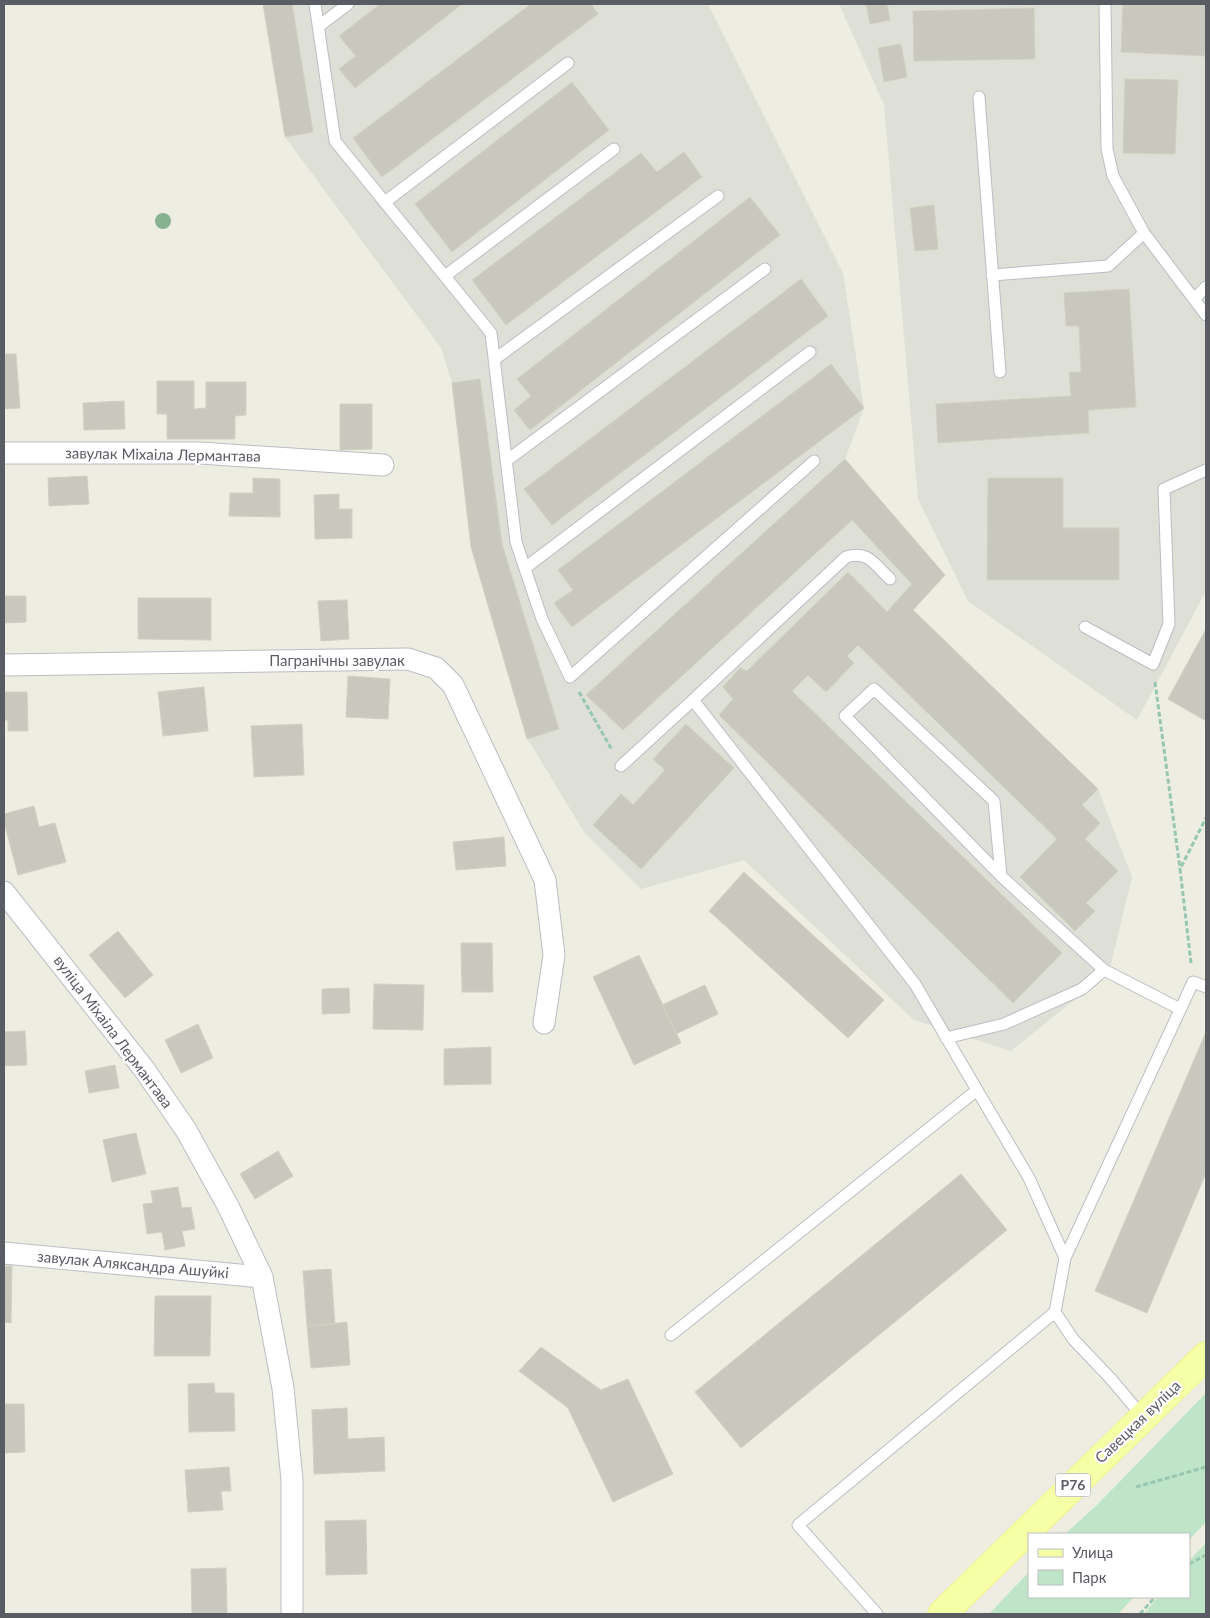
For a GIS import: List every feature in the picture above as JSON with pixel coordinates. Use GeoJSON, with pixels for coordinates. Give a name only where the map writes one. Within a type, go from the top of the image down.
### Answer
{"type":"FeatureCollection","features":[{"type":"Feature","properties":{"kind":"main road","name":"Савецкая вуліца"},"geometry":{"type":"LineString","coordinates":[[942,1614],[1206,1356]]}},
{"type":"Feature","properties":{"kind":"street","name":"завулак Міхаіла Лермантава"},"geometry":{"type":"LineString","coordinates":[[4,453],[200,453],[382,465]]}},
{"type":"Feature","properties":{"kind":"street","name":"Пагранічны завулак"},"geometry":{"type":"LineString","coordinates":[[4,665],[408,659],[436,668],[453,684],[546,880],[554,955],[544,1023]]}},
{"type":"Feature","properties":{"kind":"street","name":"вуліца Міхаіла Лермантава"},"geometry":{"type":"LineString","coordinates":[[4,892],[144,1069],[186,1130],[228,1206],[262,1277],[283,1388],[292,1480],[292,1614]]}},
{"type":"Feature","properties":{"kind":"street","name":"завулак Аляксандра Ашуйкі"},"geometry":{"type":"LineString","coordinates":[[4,1253],[262,1277]]}},
{"type":"Feature","properties":{"kind":"lane"},"geometry":{"type":"LineString","coordinates":[[315,4],[335,141],[491,333],[516,542],[542,619],[570,676],[814,461]]}},
{"type":"Feature","properties":{"kind":"lane"},"geometry":{"type":"LineString","coordinates":[[319,26],[348,4]]}},
{"type":"Feature","properties":{"kind":"lane"},"geometry":{"type":"LineString","coordinates":[[1105,4],[1107,149],[1113,176],[1144,233],[1206,315]]}},
{"type":"Feature","properties":{"kind":"lane"},"geometry":{"type":"LineString","coordinates":[[385,202],[568,63]]}},
{"type":"Feature","properties":{"kind":"lane"},"geometry":{"type":"LineString","coordinates":[[979,97],[1000,372]]}},
{"type":"Feature","properties":{"kind":"lane"},"geometry":{"type":"LineString","coordinates":[[445,276],[614,149]]}},
{"type":"Feature","properties":{"kind":"lane"},"geometry":{"type":"LineString","coordinates":[[495,359],[718,196]]}},
{"type":"Feature","properties":{"kind":"lane"},"geometry":{"type":"LineString","coordinates":[[992,275],[1108,266],[1144,233]]}},
{"type":"Feature","properties":{"kind":"lane"},"geometry":{"type":"LineString","coordinates":[[506,461],[765,269]]}},
{"type":"Feature","properties":{"kind":"lane"},"geometry":{"type":"LineString","coordinates":[[1194,299],[1206,287]]}},
{"type":"Feature","properties":{"kind":"lane"},"geometry":{"type":"LineString","coordinates":[[525,568],[810,352]]}},
{"type":"Feature","properties":{"kind":"lane"},"geometry":{"type":"LineString","coordinates":[[1085,626],[1153,664],[1169,624],[1164,489],[1206,470]]}},
{"type":"Feature","properties":{"kind":"lane"},"geometry":{"type":"LineString","coordinates":[[620,766],[846,557],[857,554],[868,557],[890,579]]}},
{"type":"Feature","properties":{"kind":"lane"},"geometry":{"type":"LineString","coordinates":[[1000,876],[994,801],[874,689],[845,716],[1000,876],[1104,970],[1180,1008]]}},
{"type":"Feature","properties":{"kind":"lane"},"geometry":{"type":"LineString","coordinates":[[693,700],[915,984],[1029,1178],[1065,1258]]}},
{"type":"Feature","properties":{"kind":"lane"},"geometry":{"type":"LineString","coordinates":[[946,1038],[1004,1024],[1082,989],[1104,970]]}},
{"type":"Feature","properties":{"kind":"lane"},"geometry":{"type":"LineString","coordinates":[[877,1614],[798,1525],[1055,1312],[1065,1258],[1180,1008],[1193,982],[1206,987]]}},
{"type":"Feature","properties":{"kind":"lane"},"geometry":{"type":"LineString","coordinates":[[671,1335],[977,1090]]}},
{"type":"Feature","properties":{"kind":"lane"},"geometry":{"type":"LineString","coordinates":[[1055,1312],[1074,1339],[1143,1417]]}},
{"type":"Feature","properties":{"kind":"path"},"geometry":{"type":"LineString","coordinates":[[1153,664],[1193,982]]}},
{"type":"Feature","properties":{"kind":"path"},"geometry":{"type":"LineString","coordinates":[[570,676],[620,766]]}},
{"type":"Feature","properties":{"kind":"path"},"geometry":{"type":"LineString","coordinates":[[1180,869],[1206,818]]}},
{"type":"Feature","properties":{"kind":"path"},"geometry":{"type":"LineString","coordinates":[[1136,1486],[1206,1467]]}},
{"type":"Feature","properties":{"kind":"path"},"geometry":{"type":"LineString","coordinates":[[1190,1563],[1206,1555]]}},
{"type":"Feature","properties":{"kind":"path"},"geometry":{"type":"LineString","coordinates":[[1140,1614],[1154,1598]]}},
{"type":"Feature","properties":{"kind":"shaded area"},"geometry":{"type":"Polygon","coordinates":[[[263,4],[708,4],[843,273],[864,408],[845,459],[945,575],[913,610],[1098,789],[1132,877],[1109,972],[1011,1051],[914,1020],[744,860],[641,889],[584,832],[527,738],[471,547],[452,383],[441,348],[285,137],[263,4]]]}},
{"type":"Feature","properties":{"kind":"shaded area"},"geometry":{"type":"Polygon","coordinates":[[[839,4],[1206,4],[1206,591],[1137,720],[968,601],[918,499],[884,105],[839,4]]]}},
{"type":"Feature","properties":{"kind":"green space"},"geometry":{"type":"Polygon","coordinates":[[[1206,1393],[1206,1522],[1190,1539],[1190,1533],[1066,1533],[1097,1505],[1206,1393]]]}},
{"type":"Feature","properties":{"kind":"green space"},"geometry":{"type":"Polygon","coordinates":[[[1206,1543],[1206,1614],[1144,1614],[1157,1598],[1190,1598],[1190,1560],[1206,1543]]]}},
{"type":"Feature","properties":{"kind":"green space"},"geometry":{"type":"Polygon","coordinates":[[[1028,1573],[1028,1598],[1133,1598],[1118,1614],[989,1614],[1028,1573]]]}},
{"type":"Feature","properties":{"kind":"building"},"geometry":{"type":"Polygon","coordinates":[[[263,4],[292,4],[313,132],[285,137],[263,4]]]}},
{"type":"Feature","properties":{"kind":"building"},"geometry":{"type":"Polygon","coordinates":[[[380,4],[462,4],[355,88],[339,69],[356,56],[339,36],[380,4]]]}},
{"type":"Feature","properties":{"kind":"building"},"geometry":{"type":"Polygon","coordinates":[[[531,4],[591,4],[598,14],[382,177],[353,138],[531,4]]]}},
{"type":"Feature","properties":{"kind":"building"},"geometry":{"type":"Polygon","coordinates":[[[866,4],[887,4],[890,20],[870,24],[866,4]]]}},
{"type":"Feature","properties":{"kind":"building"},"geometry":{"type":"Polygon","coordinates":[[[1123,4],[1206,4],[1206,56],[1121,52],[1123,4]]]}},
{"type":"Feature","properties":{"kind":"building"},"geometry":{"type":"Polygon","coordinates":[[[1034,8],[1035,59],[914,61],[913,11],[1034,8]]]}},
{"type":"Feature","properties":{"kind":"building"},"geometry":{"type":"Polygon","coordinates":[[[901,44],[907,77],[884,82],[878,48],[901,44]]]}},
{"type":"Feature","properties":{"kind":"building"},"geometry":{"type":"Polygon","coordinates":[[[1125,79],[1178,80],[1175,154],[1123,153],[1125,79]]]}},
{"type":"Feature","properties":{"kind":"building"},"geometry":{"type":"Polygon","coordinates":[[[572,82],[609,130],[452,252],[415,204],[572,82]]]}},
{"type":"Feature","properties":{"kind":"building"},"geometry":{"type":"Polygon","coordinates":[[[684,152],[702,177],[506,325],[472,280],[641,153],[657,172],[684,152]]]}},
{"type":"Feature","properties":{"kind":"building"},"geometry":{"type":"Polygon","coordinates":[[[750,197],[780,235],[530,430],[514,410],[531,396],[517,379],[750,197]]]}},
{"type":"Feature","properties":{"kind":"building"},"geometry":{"type":"Polygon","coordinates":[[[934,205],[938,249],[915,251],[910,208],[934,205]]]}},
{"type":"Feature","properties":{"kind":"building"},"geometry":{"type":"Polygon","coordinates":[[[801,279],[828,316],[552,525],[524,489],[801,279]]]}},
{"type":"Feature","properties":{"kind":"building"},"geometry":{"type":"Polygon","coordinates":[[[1129,289],[1136,407],[1088,410],[1089,433],[938,443],[936,404],[1071,396],[1069,372],[1081,372],[1079,326],[1066,326],[1064,293],[1129,289]]]}},
{"type":"Feature","properties":{"kind":"building"},"geometry":{"type":"Polygon","coordinates":[[[4,354],[16,354],[20,408],[4,409],[4,354]]]}},
{"type":"Feature","properties":{"kind":"building"},"geometry":{"type":"Polygon","coordinates":[[[831,364],[864,408],[572,627],[554,603],[573,590],[558,570],[831,364]]]}},
{"type":"Feature","properties":{"kind":"building"},"geometry":{"type":"Polygon","coordinates":[[[480,379],[502,544],[559,729],[527,739],[471,547],[452,383],[480,379]]]}},
{"type":"Feature","properties":{"kind":"building"},"geometry":{"type":"Polygon","coordinates":[[[157,381],[194,381],[194,409],[206,408],[206,382],[246,382],[246,415],[235,416],[235,439],[167,439],[167,414],[157,414],[157,381]]]}},
{"type":"Feature","properties":{"kind":"building"},"geometry":{"type":"Polygon","coordinates":[[[124,401],[125,429],[84,430],[83,403],[124,401]]]}},
{"type":"Feature","properties":{"kind":"building"},"geometry":{"type":"Polygon","coordinates":[[[340,404],[372,404],[372,449],[340,450],[340,404]]]}},
{"type":"Feature","properties":{"kind":"building"},"geometry":{"type":"Polygon","coordinates":[[[845,459],[945,575],[913,610],[1098,789],[1082,805],[1100,823],[1085,839],[1118,871],[1086,903],[1095,911],[1075,931],[1020,877],[1057,839],[858,645],[847,656],[854,663],[826,692],[808,675],[792,691],[1062,953],[1013,1003],[719,715],[733,699],[723,687],[740,668],[747,671],[848,572],[887,612],[912,584],[852,520],[623,730],[586,695],[845,459]]]}},
{"type":"Feature","properties":{"kind":"building"},"geometry":{"type":"Polygon","coordinates":[[[87,476],[89,504],[49,506],[48,478],[87,476]]]}},
{"type":"Feature","properties":{"kind":"building"},"geometry":{"type":"Polygon","coordinates":[[[253,478],[280,479],[280,517],[229,516],[230,493],[253,493],[253,478]]]}},
{"type":"Feature","properties":{"kind":"building"},"geometry":{"type":"Polygon","coordinates":[[[988,478],[1063,478],[1063,528],[1119,528],[1119,580],[987,580],[988,478]]]}},
{"type":"Feature","properties":{"kind":"building"},"geometry":{"type":"Polygon","coordinates":[[[339,494],[339,509],[352,509],[352,538],[315,539],[314,495],[339,494]]]}},
{"type":"Feature","properties":{"kind":"building"},"geometry":{"type":"Polygon","coordinates":[[[4,596],[26,596],[26,622],[4,623],[4,596]]]}},
{"type":"Feature","properties":{"kind":"building"},"geometry":{"type":"Polygon","coordinates":[[[138,598],[211,598],[211,640],[138,639],[138,598]]]}},
{"type":"Feature","properties":{"kind":"building"},"geometry":{"type":"Polygon","coordinates":[[[347,600],[349,639],[321,641],[318,601],[347,600]]]}},
{"type":"Feature","properties":{"kind":"building"},"geometry":{"type":"Polygon","coordinates":[[[1206,629],[1206,721],[1168,699],[1206,629]]]}},
{"type":"Feature","properties":{"kind":"building"},"geometry":{"type":"Polygon","coordinates":[[[348,676],[390,679],[388,719],[346,717],[348,676]]]}},
{"type":"Feature","properties":{"kind":"building"},"geometry":{"type":"Polygon","coordinates":[[[204,687],[208,731],[163,736],[158,692],[204,687]]]}},
{"type":"Feature","properties":{"kind":"building"},"geometry":{"type":"Polygon","coordinates":[[[4,692],[27,692],[28,731],[8,731],[8,720],[4,720],[4,692]]]}},
{"type":"Feature","properties":{"kind":"building"},"geometry":{"type":"Polygon","coordinates":[[[302,724],[304,775],[254,777],[251,726],[302,724]]]}},
{"type":"Feature","properties":{"kind":"building"},"geometry":{"type":"Polygon","coordinates":[[[686,724],[734,768],[641,869],[593,825],[621,794],[633,805],[665,770],[653,759],[686,724]]]}},
{"type":"Feature","properties":{"kind":"building"},"geometry":{"type":"Polygon","coordinates":[[[34,806],[39,827],[55,823],[66,862],[18,875],[4,822],[4,814],[34,806]]]}},
{"type":"Feature","properties":{"kind":"building"},"geometry":{"type":"Polygon","coordinates":[[[504,837],[506,866],[456,870],[453,842],[504,837]]]}},
{"type":"Feature","properties":{"kind":"building"},"geometry":{"type":"Polygon","coordinates":[[[744,872],[884,1000],[848,1038],[709,911],[744,872]]]}},
{"type":"Feature","properties":{"kind":"building"},"geometry":{"type":"Polygon","coordinates":[[[118,931],[153,975],[125,998],[89,955],[118,931]]]}},
{"type":"Feature","properties":{"kind":"building"},"geometry":{"type":"Polygon","coordinates":[[[461,943],[492,943],[493,992],[462,992],[461,943]]]}},
{"type":"Feature","properties":{"kind":"building"},"geometry":{"type":"Polygon","coordinates":[[[639,955],[681,1043],[634,1065],[593,977],[639,955]]]}},
{"type":"Feature","properties":{"kind":"building"},"geometry":{"type":"Polygon","coordinates":[[[374,984],[424,985],[423,1030],[373,1029],[374,984]]]}},
{"type":"Feature","properties":{"kind":"building"},"geometry":{"type":"Polygon","coordinates":[[[705,985],[718,1014],[676,1034],[662,1005],[705,985]]]}},
{"type":"Feature","properties":{"kind":"building"},"geometry":{"type":"Polygon","coordinates":[[[349,988],[350,1013],[322,1014],[322,989],[349,988]]]}},
{"type":"Feature","properties":{"kind":"building"},"geometry":{"type":"Polygon","coordinates":[[[198,1024],[213,1058],[181,1073],[165,1040],[198,1024]]]}},
{"type":"Feature","properties":{"kind":"building"},"geometry":{"type":"Polygon","coordinates":[[[25,1031],[27,1065],[4,1066],[4,1032],[25,1031]]]}},
{"type":"Feature","properties":{"kind":"building"},"geometry":{"type":"Polygon","coordinates":[[[1206,1032],[1206,1173],[1147,1313],[1095,1291],[1206,1032]]]}},
{"type":"Feature","properties":{"kind":"building"},"geometry":{"type":"Polygon","coordinates":[[[491,1047],[491,1084],[444,1085],[444,1049],[491,1047]]]}},
{"type":"Feature","properties":{"kind":"building"},"geometry":{"type":"Polygon","coordinates":[[[115,1065],[119,1088],[89,1093],[85,1071],[115,1065]]]}},
{"type":"Feature","properties":{"kind":"building"},"geometry":{"type":"Polygon","coordinates":[[[136,1133],[146,1174],[112,1182],[103,1140],[136,1133]]]}},
{"type":"Feature","properties":{"kind":"building"},"geometry":{"type":"Polygon","coordinates":[[[278,1151],[293,1176],[255,1199],[240,1174],[278,1151]]]}},
{"type":"Feature","properties":{"kind":"building"},"geometry":{"type":"Polygon","coordinates":[[[961,1174],[1007,1230],[741,1448],[695,1392],[961,1174]]]}},
{"type":"Feature","properties":{"kind":"building"},"geometry":{"type":"Polygon","coordinates":[[[178,1187],[182,1208],[191,1207],[195,1229],[182,1231],[185,1246],[165,1250],[162,1232],[147,1234],[143,1204],[153,1203],[151,1191],[178,1187]]]}},
{"type":"Feature","properties":{"kind":"building"},"geometry":{"type":"Polygon","coordinates":[[[4,1266],[12,1266],[11,1323],[4,1322],[4,1266]]]}},
{"type":"Feature","properties":{"kind":"building"},"geometry":{"type":"Polygon","coordinates":[[[331,1269],[335,1324],[307,1326],[303,1271],[331,1269]]]}},
{"type":"Feature","properties":{"kind":"building"},"geometry":{"type":"Polygon","coordinates":[[[155,1296],[211,1296],[210,1356],[154,1356],[155,1296]]]}},
{"type":"Feature","properties":{"kind":"building"},"geometry":{"type":"Polygon","coordinates":[[[347,1322],[350,1365],[311,1368],[307,1326],[347,1322]]]}},
{"type":"Feature","properties":{"kind":"building"},"geometry":{"type":"Polygon","coordinates":[[[541,1347],[601,1390],[628,1379],[673,1474],[613,1502],[568,1408],[519,1371],[541,1347]]]}},
{"type":"Feature","properties":{"kind":"building"},"geometry":{"type":"Polygon","coordinates":[[[214,1383],[215,1393],[234,1393],[235,1431],[189,1432],[188,1384],[214,1383]]]}},
{"type":"Feature","properties":{"kind":"building"},"geometry":{"type":"Polygon","coordinates":[[[4,1404],[24,1404],[25,1452],[4,1453],[4,1404]]]}},
{"type":"Feature","properties":{"kind":"building"},"geometry":{"type":"Polygon","coordinates":[[[347,1408],[348,1439],[384,1437],[385,1471],[314,1474],[312,1410],[347,1408]]]}},
{"type":"Feature","properties":{"kind":"building"},"geometry":{"type":"Polygon","coordinates":[[[229,1467],[231,1491],[221,1491],[223,1510],[188,1512],[185,1470],[229,1467]]]}},
{"type":"Feature","properties":{"kind":"building"},"geometry":{"type":"Polygon","coordinates":[[[366,1520],[367,1574],[326,1575],[325,1521],[366,1520]]]}},
{"type":"Feature","properties":{"kind":"building"},"geometry":{"type":"Polygon","coordinates":[[[226,1568],[227,1614],[192,1614],[191,1569],[226,1568]]]}}]}
